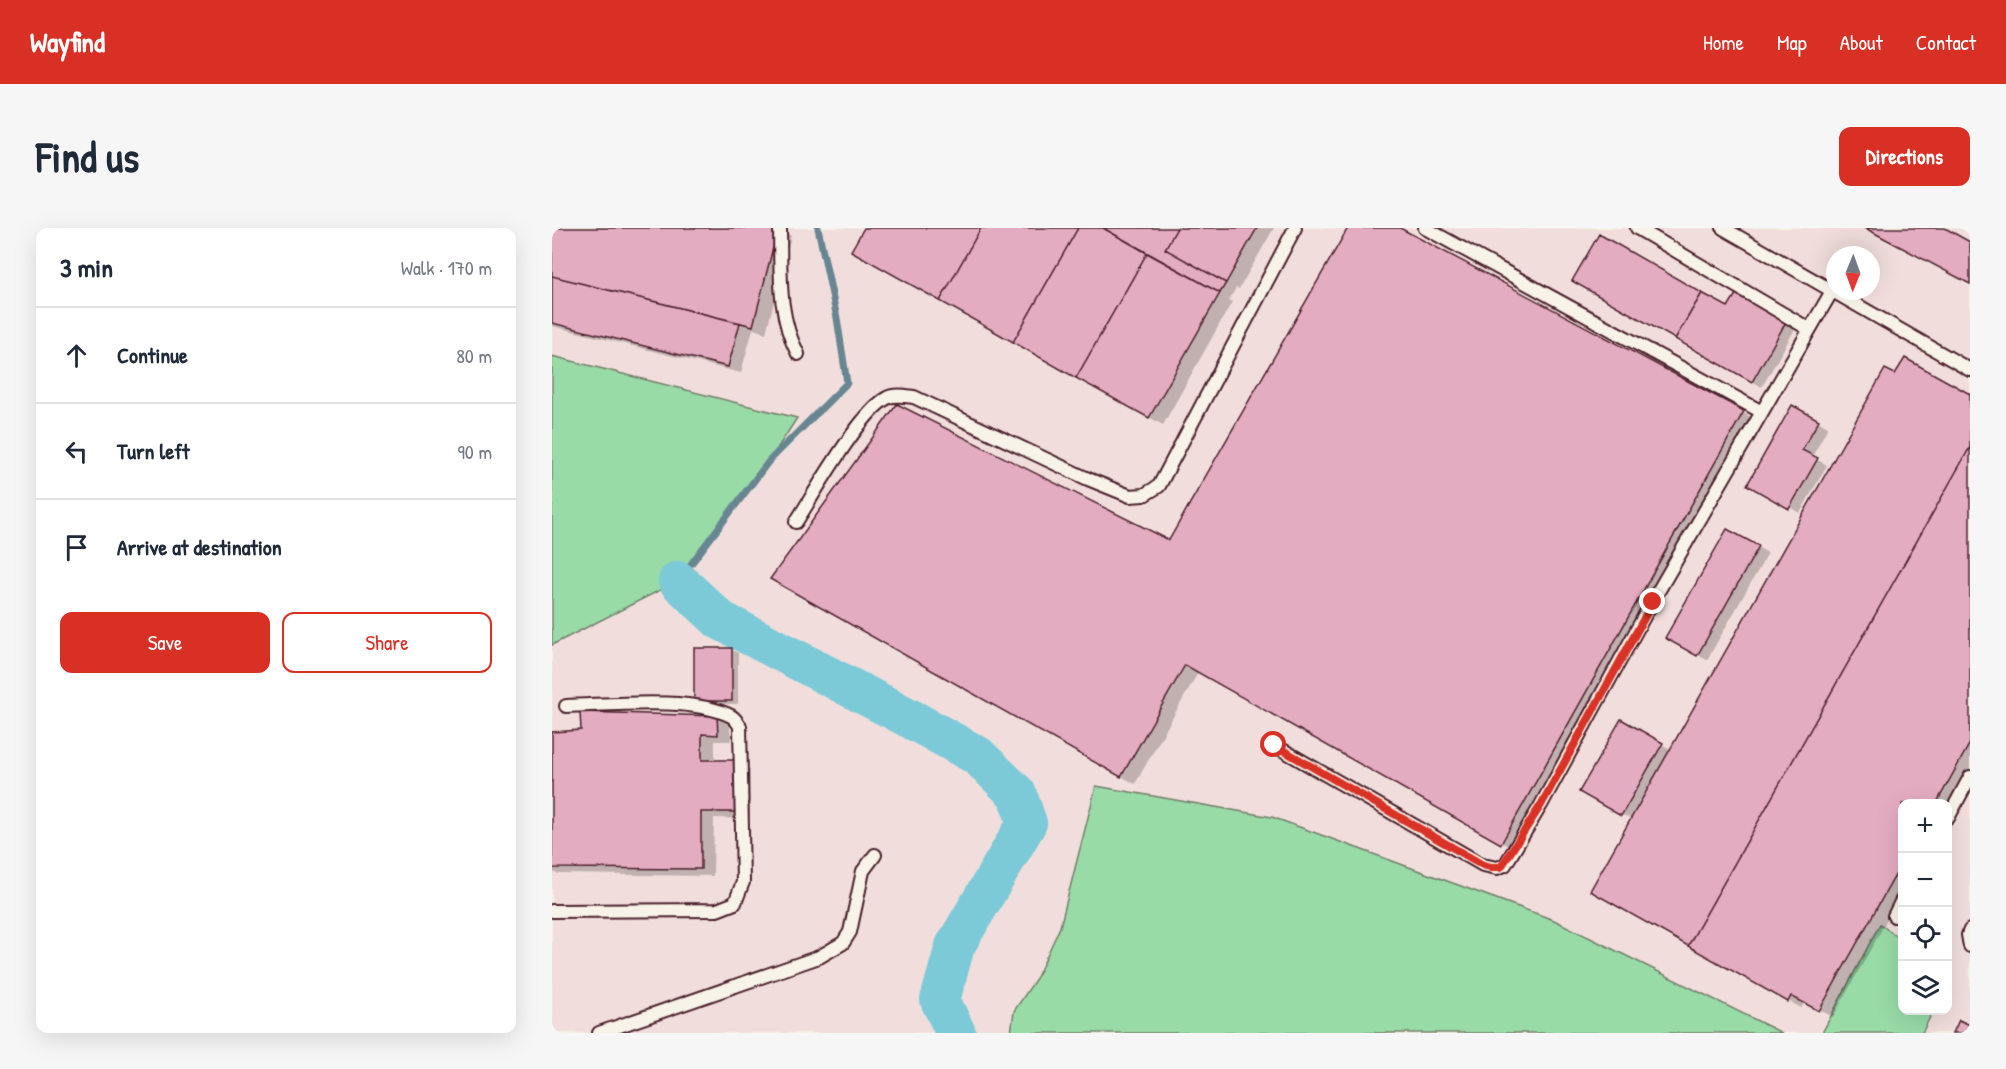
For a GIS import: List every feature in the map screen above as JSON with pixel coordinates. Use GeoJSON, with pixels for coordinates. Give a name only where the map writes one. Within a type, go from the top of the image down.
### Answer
{"type":"FeatureCollection","features":[{"type":"Feature","properties":{"kind":"lane"},"geometry":{"type":"LineString","coordinates":[[780,228],[784,317],[791,342],[798,354]]}},
{"type":"Feature","properties":{"kind":"lane"},"geometry":{"type":"LineString","coordinates":[[796,522],[857,428],[877,404],[889,396],[914,397],[927,402],[1088,479],[1130,496],[1144,495],[1159,486],[1295,228]]}},
{"type":"Feature","properties":{"kind":"lane"},"geometry":{"type":"LineString","coordinates":[[1425,228],[1762,412]]}},
{"type":"Feature","properties":{"kind":"lane"},"geometry":{"type":"LineString","coordinates":[[1636,228],[1809,329]]}},
{"type":"Feature","properties":{"kind":"lane"},"geometry":{"type":"LineString","coordinates":[[1724,228],[1826,287]]}},
{"type":"Feature","properties":{"kind":"lane"},"geometry":{"type":"LineString","coordinates":[[1274,745],[1483,865],[1501,867],[1541,805],[1653,602],[1827,300]]}},
{"type":"Feature","properties":{"kind":"lane"},"geometry":{"type":"LineString","coordinates":[[1849,300],[1970,370]]}},
{"type":"Feature","properties":{"kind":"lane"},"geometry":{"type":"LineString","coordinates":[[552,911],[717,910],[735,903],[743,882],[740,726],[734,717],[714,710],[665,704],[566,706]]}},
{"type":"Feature","properties":{"kind":"lane"},"geometry":{"type":"LineString","coordinates":[[1952,809],[1970,777]]}},
{"type":"Feature","properties":{"kind":"lane"},"geometry":{"type":"LineString","coordinates":[[599,1033],[819,957],[843,943],[850,932],[855,915],[863,871],[875,855]]}},
{"type":"Feature","properties":{"kind":"lane"},"geometry":{"type":"LineString","coordinates":[[1894,916],[1898,907]]}},
{"type":"Feature","properties":{"kind":"lane"},"geometry":{"type":"LineString","coordinates":[[1970,930],[1968,935],[1970,946]]}},
{"type":"Feature","properties":{"kind":"shaded area"},"geometry":{"type":"Polygon","coordinates":[[[552,228],[1970,228],[1970,1033],[1922,1033],[1931,1015],[1952,1015],[1952,799],[1898,799],[1898,937],[1880,925],[1822,1033],[1782,1033],[1554,920],[1096,786],[1060,927],[1037,977],[1015,1011],[1011,1033],[552,1033],[552,645],[678,580],[796,418],[552,356],[552,228]]]}},
{"type":"Feature","properties":{"kind":"green space"},"geometry":{"type":"Polygon","coordinates":[[[552,356],[797,418],[753,486],[678,581],[552,645],[552,356]]]}},
{"type":"Feature","properties":{"kind":"green space"},"geometry":{"type":"Polygon","coordinates":[[[1096,786],[1272,817],[1554,920],[1782,1033],[1011,1033],[1014,1011],[1037,977],[1060,927],[1096,786]]]}},
{"type":"Feature","properties":{"kind":"green space"},"geometry":{"type":"Polygon","coordinates":[[[1880,924],[1898,937],[1898,1015],[1931,1015],[1922,1033],[1822,1033],[1880,924]]]}},
{"type":"Feature","properties":{"kind":"building"},"geometry":{"type":"Polygon","coordinates":[[[552,228],[778,228],[753,326],[552,276],[552,228]]]}},
{"type":"Feature","properties":{"kind":"building"},"geometry":{"type":"Polygon","coordinates":[[[864,228],[981,228],[940,301],[851,251],[864,228]]]}},
{"type":"Feature","properties":{"kind":"building"},"geometry":{"type":"Polygon","coordinates":[[[981,228],[1078,228],[1013,342],[940,301],[981,228]]]}},
{"type":"Feature","properties":{"kind":"building"},"geometry":{"type":"Polygon","coordinates":[[[1078,228],[1103,228],[1147,253],[1076,378],[1013,342],[1078,228]]]}},
{"type":"Feature","properties":{"kind":"building"},"geometry":{"type":"Polygon","coordinates":[[[1103,228],[1177,228],[1165,249],[1226,283],[1220,293],[1103,228]]]}},
{"type":"Feature","properties":{"kind":"building"},"geometry":{"type":"Polygon","coordinates":[[[1177,228],[1257,228],[1226,283],[1165,249],[1177,228]]]}},
{"type":"Feature","properties":{"kind":"building"},"geometry":{"type":"Polygon","coordinates":[[[1348,228],[1400,228],[1744,411],[1501,844],[1185,665],[1121,777],[770,579],[897,404],[1169,540],[1348,228]]]}},
{"type":"Feature","properties":{"kind":"building"},"geometry":{"type":"Polygon","coordinates":[[[1865,228],[1945,228],[1970,242],[1970,284],[1865,228]]]}},
{"type":"Feature","properties":{"kind":"building"},"geometry":{"type":"Polygon","coordinates":[[[1599,234],[1702,293],[1675,339],[1572,281],[1599,234]]]}},
{"type":"Feature","properties":{"kind":"building"},"geometry":{"type":"Polygon","coordinates":[[[1147,253],[1220,293],[1149,418],[1076,378],[1147,253]]]}},
{"type":"Feature","properties":{"kind":"building"},"geometry":{"type":"Polygon","coordinates":[[[552,276],[740,323],[728,367],[552,323],[552,276]]]}},
{"type":"Feature","properties":{"kind":"building"},"geometry":{"type":"Polygon","coordinates":[[[1702,293],[1728,307],[1736,294],[1786,322],[1752,382],[1675,339],[1702,293]]]}},
{"type":"Feature","properties":{"kind":"building"},"geometry":{"type":"Polygon","coordinates":[[[1905,358],[1970,394],[1970,447],[1688,946],[1590,891],[1885,369],[1895,374],[1905,358]]]}},
{"type":"Feature","properties":{"kind":"building"},"geometry":{"type":"Polygon","coordinates":[[[1792,405],[1819,420],[1802,450],[1818,458],[1789,509],[1747,485],[1792,405]]]}},
{"type":"Feature","properties":{"kind":"building"},"geometry":{"type":"Polygon","coordinates":[[[1970,447],[1970,743],[1939,799],[1898,799],[1898,870],[1819,1011],[1791,996],[1788,1002],[1688,946],[1970,447]]]}},
{"type":"Feature","properties":{"kind":"building"},"geometry":{"type":"Polygon","coordinates":[[[1727,529],[1759,546],[1697,656],[1665,638],[1727,529]]]}},
{"type":"Feature","properties":{"kind":"building"},"geometry":{"type":"Polygon","coordinates":[[[694,648],[732,648],[732,701],[694,701],[694,648]]]}},
{"type":"Feature","properties":{"kind":"building"},"geometry":{"type":"Polygon","coordinates":[[[580,712],[717,716],[718,735],[702,734],[702,760],[737,760],[737,812],[701,812],[701,869],[552,868],[552,732],[581,730],[580,712]]]}},
{"type":"Feature","properties":{"kind":"building"},"geometry":{"type":"Polygon","coordinates":[[[1621,719],[1663,743],[1621,816],[1579,792],[1621,719]]]}},
{"type":"Feature","properties":{"kind":"building"},"geometry":{"type":"Polygon","coordinates":[[[1959,1020],[1970,1025],[1970,1033],[1953,1033],[1959,1020]]]}},
{"type":"Feature","properties":{"kind":"waterway"},"geometry":{"type":"LineString","coordinates":[[678,581],[769,461],[847,383],[837,318],[818,228]]}},
{"type":"Feature","properties":{"kind":"waterway"},"geometry":{"type":"LineString","coordinates":[[678,581],[720,620],[978,756],[1017,794],[1027,823],[955,946],[940,1000],[956,1033]]}},
{"type":"Feature","properties":{"kind":"route"},"geometry":{"type":"LineString","coordinates":[[1274,745],[1483,865],[1501,867],[1505,865],[1541,805],[1653,602]]}}]}
